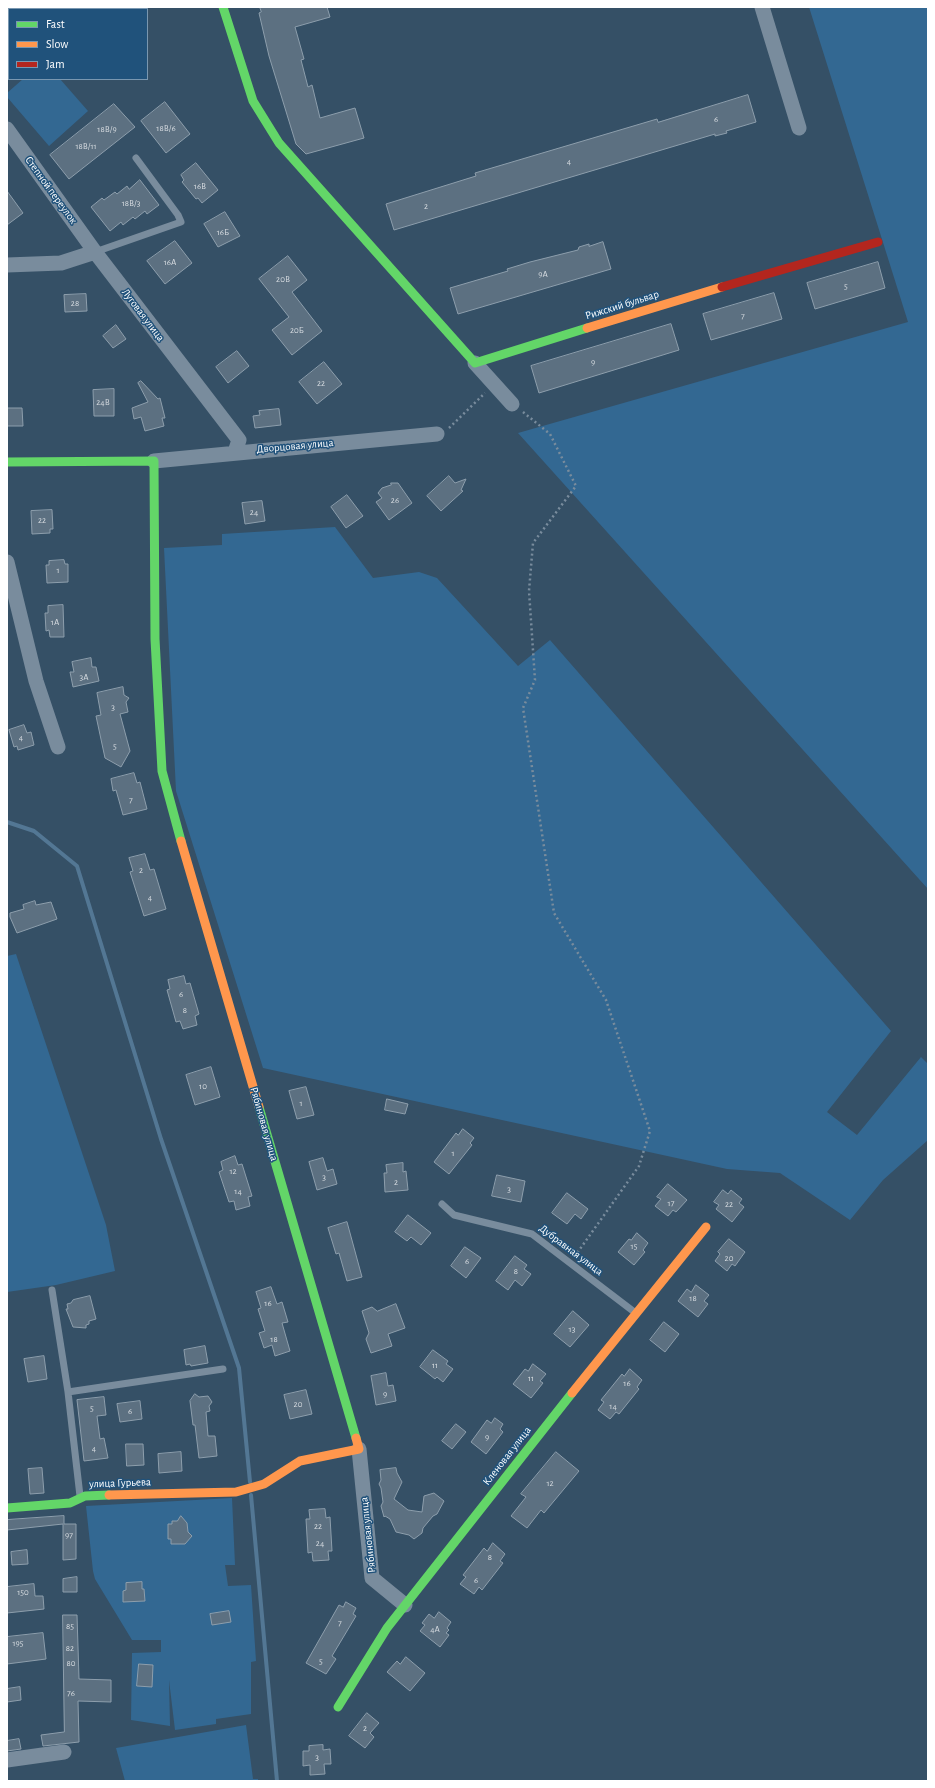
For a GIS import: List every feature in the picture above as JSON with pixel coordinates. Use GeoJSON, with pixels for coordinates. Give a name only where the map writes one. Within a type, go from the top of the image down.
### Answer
{"type":"FeatureCollection","features":[{"type":"Feature","properties":{"kind":"street"},"geometry":{"type":"LineString","coordinates":[[223,7],[253,101],[279,143],[512,404]]}},
{"type":"Feature","properties":{"kind":"street"},"geometry":{"type":"LineString","coordinates":[[762,7],[798,128]]}},
{"type":"Feature","properties":{"kind":"street","name":"Степной переулок"},"geometry":{"type":"LineString","coordinates":[[7,129],[95,252]]}},
{"type":"Feature","properties":{"kind":"street","name":"Рижский бульвар"},"geometry":{"type":"LineString","coordinates":[[475,363],[674,301],[878,242]]}},
{"type":"Feature","properties":{"kind":"street"},"geometry":{"type":"LineString","coordinates":[[7,265],[61,263],[95,252]]}},
{"type":"Feature","properties":{"kind":"street","name":"Луговая улица"},"geometry":{"type":"LineString","coordinates":[[95,252],[239,440],[234,452]]}},
{"type":"Feature","properties":{"kind":"street","name":"Дворцовая улица"},"geometry":{"type":"LineString","coordinates":[[154,461],[234,452],[437,434]]}},
{"type":"Feature","properties":{"kind":"street"},"geometry":{"type":"LineString","coordinates":[[7,462],[154,461]]}},
{"type":"Feature","properties":{"kind":"street","name":"Рябиновая улица"},"geometry":{"type":"LineString","coordinates":[[154,461],[155,639],[162,771],[169,800],[359,1449],[372,1578],[405,1605]]}},
{"type":"Feature","properties":{"kind":"street"},"geometry":{"type":"LineString","coordinates":[[7,562],[36,681],[58,747]]}},
{"type":"Feature","properties":{"kind":"street","name":"Кленовая улица"},"geometry":{"type":"LineString","coordinates":[[338,1707],[387,1628],[635,1313],[706,1227]]}},
{"type":"Feature","properties":{"kind":"street","name":"улица Гурьева"},"geometry":{"type":"LineString","coordinates":[[7,1508],[70,1503],[85,1496],[236,1492],[264,1484],[300,1461],[359,1449]]}},
{"type":"Feature","properties":{"kind":"street"},"geometry":{"type":"LineString","coordinates":[[7,1760],[64,1752]]}},
{"type":"Feature","properties":{"kind":"lane"},"geometry":{"type":"LineString","coordinates":[[95,252],[181,222],[178,215],[136,158]]}},
{"type":"Feature","properties":{"kind":"lane","name":"Дубравная улица"},"geometry":{"type":"LineString","coordinates":[[442,1204],[454,1215],[532,1234],[635,1313]]}},
{"type":"Feature","properties":{"kind":"lane"},"geometry":{"type":"LineString","coordinates":[[52,1290],[68,1392],[80,1498]]}},
{"type":"Feature","properties":{"kind":"lane"},"geometry":{"type":"LineString","coordinates":[[68,1392],[222,1369]]}},
{"type":"Feature","properties":{"kind":"path"},"geometry":{"type":"LineString","coordinates":[[512,404],[550,434],[576,486],[533,543],[529,591],[535,680],[523,708],[554,913],[606,1000],[650,1130],[640,1166],[570,1263]]}},
{"type":"Feature","properties":{"kind":"shaded area"},"geometry":{"type":"Polygon","coordinates":[[[809,7],[928,7],[928,889],[518,433],[908,322],[809,7]]]}},
{"type":"Feature","properties":{"kind":"shaded area"},"geometry":{"type":"Polygon","coordinates":[[[22,80],[61,80],[88,111],[49,146],[7,97],[7,93],[22,80]]]}},
{"type":"Feature","properties":{"kind":"shaded area"},"geometry":{"type":"Polygon","coordinates":[[[335,527],[373,578],[419,572],[437,578],[518,666],[550,640],[891,1031],[827,1112],[857,1135],[921,1057],[928,1064],[928,1140],[883,1180],[850,1220],[780,1173],[727,1169],[263,1068],[176,791],[164,548],[222,545],[222,534],[335,527]]]}},
{"type":"Feature","properties":{"kind":"shaded area"},"geometry":{"type":"Polygon","coordinates":[[[16,954],[106,1225],[115,1271],[56,1285],[7,1292],[7,956],[16,954]]]}},
{"type":"Feature","properties":{"kind":"shaded area"},"geometry":{"type":"Polygon","coordinates":[[[232,1498],[235,1565],[225,1565],[228,1586],[251,1585],[256,1661],[251,1662],[251,1714],[216,1719],[216,1724],[175,1730],[169,1680],[170,1726],[131,1720],[132,1653],[161,1652],[161,1640],[132,1640],[95,1579],[86,1506],[232,1498]]]}},
{"type":"Feature","properties":{"kind":"shaded area"},"geometry":{"type":"Polygon","coordinates":[[[246,1725],[253,1779],[258,1779],[258,1781],[125,1781],[116,1748],[246,1725]]]}},
{"type":"Feature","properties":{"kind":"building"},"geometry":{"type":"Polygon","coordinates":[[[260,7],[327,7],[330,17],[295,27],[304,59],[301,60],[308,87],[312,85],[320,118],[355,108],[364,138],[306,154],[296,144],[269,56],[259,13],[261,12],[260,7]]]}},
{"type":"Feature","properties":{"kind":"building"},"geometry":{"type":"Polygon","coordinates":[[[748,95],[756,122],[726,131],[727,133],[715,136],[715,134],[394,230],[386,204],[476,176],[475,173],[657,119],[658,122],[748,95]]]}},
{"type":"Feature","properties":{"kind":"building"},"geometry":{"type":"Polygon","coordinates":[[[165,102],[190,134],[166,153],[141,121],[165,102]]]}},
{"type":"Feature","properties":{"kind":"building"},"geometry":{"type":"Polygon","coordinates":[[[114,104],[135,127],[69,179],[50,155],[114,104]]]}},
{"type":"Feature","properties":{"kind":"building"},"geometry":{"type":"Polygon","coordinates":[[[196,163],[218,190],[202,203],[198,198],[196,199],[182,182],[184,180],[181,175],[196,163]]]}},
{"type":"Feature","properties":{"kind":"building"},"geometry":{"type":"Polygon","coordinates":[[[140,180],[159,205],[147,214],[145,211],[135,219],[133,217],[123,225],[121,222],[110,231],[91,207],[102,198],[104,200],[115,192],[117,194],[127,186],[129,189],[140,180]]]}},
{"type":"Feature","properties":{"kind":"building"},"geometry":{"type":"Polygon","coordinates":[[[7,191],[23,213],[7,225],[7,191]]]}},
{"type":"Feature","properties":{"kind":"building"},"geometry":{"type":"Polygon","coordinates":[[[225,212],[240,236],[218,247],[204,224],[225,212]]]}},
{"type":"Feature","properties":{"kind":"building"},"geometry":{"type":"Polygon","coordinates":[[[175,241],[192,263],[165,284],[147,261],[175,241]]]}},
{"type":"Feature","properties":{"kind":"building"},"geometry":{"type":"Polygon","coordinates":[[[603,242],[611,269],[458,314],[450,288],[508,271],[507,269],[530,262],[578,250],[579,247],[603,242]]]}},
{"type":"Feature","properties":{"kind":"building"},"geometry":{"type":"Polygon","coordinates":[[[288,256],[307,280],[292,292],[322,331],[292,355],[272,330],[289,317],[259,279],[288,256]]]}},
{"type":"Feature","properties":{"kind":"building"},"geometry":{"type":"Polygon","coordinates":[[[878,262],[885,288],[815,309],[807,283],[878,262]]]}},
{"type":"Feature","properties":{"kind":"building"},"geometry":{"type":"Polygon","coordinates":[[[774,293],[782,319],[711,340],[703,314],[774,293]]]}},
{"type":"Feature","properties":{"kind":"building"},"geometry":{"type":"Polygon","coordinates":[[[86,294],[87,311],[65,312],[64,295],[86,294]]]}},
{"type":"Feature","properties":{"kind":"building"},"geometry":{"type":"Polygon","coordinates":[[[671,324],[679,350],[539,393],[531,366],[671,324]]]}},
{"type":"Feature","properties":{"kind":"building"},"geometry":{"type":"Polygon","coordinates":[[[116,325],[126,339],[113,348],[103,336],[116,325]]]}},
{"type":"Feature","properties":{"kind":"building"},"geometry":{"type":"Polygon","coordinates":[[[237,351],[249,366],[228,383],[216,367],[237,351]]]}},
{"type":"Feature","properties":{"kind":"building"},"geometry":{"type":"Polygon","coordinates":[[[324,362],[342,384],[317,404],[299,382],[324,362]]]}},
{"type":"Feature","properties":{"kind":"building"},"geometry":{"type":"Polygon","coordinates":[[[141,381],[158,399],[160,398],[165,418],[162,418],[164,426],[145,431],[141,417],[134,419],[132,408],[148,402],[138,383],[141,381]]]}},
{"type":"Feature","properties":{"kind":"building"},"geometry":{"type":"Polygon","coordinates":[[[114,389],[114,416],[94,416],[93,390],[114,389]]]}},
{"type":"Feature","properties":{"kind":"building"},"geometry":{"type":"Polygon","coordinates":[[[7,408],[22,408],[23,426],[7,426],[7,408]]]}},
{"type":"Feature","properties":{"kind":"building"},"geometry":{"type":"Polygon","coordinates":[[[279,409],[281,425],[255,428],[253,416],[260,415],[259,411],[279,409]]]}},
{"type":"Feature","properties":{"kind":"building"},"geometry":{"type":"Polygon","coordinates":[[[449,476],[455,483],[466,479],[461,490],[463,491],[441,511],[427,496],[449,476]]]}},
{"type":"Feature","properties":{"kind":"building"},"geometry":{"type":"Polygon","coordinates":[[[391,483],[398,483],[412,503],[389,520],[376,502],[382,498],[378,493],[382,488],[391,485],[391,483]]]}},
{"type":"Feature","properties":{"kind":"building"},"geometry":{"type":"Polygon","coordinates":[[[347,495],[363,516],[346,528],[331,507],[347,495]]]}},
{"type":"Feature","properties":{"kind":"building"},"geometry":{"type":"Polygon","coordinates":[[[262,501],[265,521],[245,524],[242,503],[262,501]]]}},
{"type":"Feature","properties":{"kind":"building"},"geometry":{"type":"Polygon","coordinates":[[[52,510],[53,529],[50,529],[50,533],[32,534],[31,511],[52,510]]]}},
{"type":"Feature","properties":{"kind":"building"},"geometry":{"type":"Polygon","coordinates":[[[64,560],[65,564],[68,564],[68,582],[47,583],[46,565],[49,565],[49,561],[64,560]]]}},
{"type":"Feature","properties":{"kind":"building"},"geometry":{"type":"Polygon","coordinates":[[[63,605],[64,637],[50,637],[49,630],[46,631],[45,613],[48,613],[48,606],[63,605]]]}},
{"type":"Feature","properties":{"kind":"building"},"geometry":{"type":"Polygon","coordinates":[[[91,658],[92,667],[96,667],[99,681],[73,687],[70,672],[74,672],[72,662],[91,658]]]}},
{"type":"Feature","properties":{"kind":"building"},"geometry":{"type":"Polygon","coordinates":[[[123,687],[124,695],[129,698],[126,702],[128,712],[120,714],[130,751],[121,767],[105,758],[96,716],[101,715],[97,693],[123,687]]]}},
{"type":"Feature","properties":{"kind":"building"},"geometry":{"type":"Polygon","coordinates":[[[24,725],[27,733],[31,732],[34,745],[18,750],[17,746],[14,747],[9,730],[24,725]]]}},
{"type":"Feature","properties":{"kind":"building"},"geometry":{"type":"Polygon","coordinates":[[[134,773],[137,783],[140,782],[147,809],[123,815],[116,790],[113,791],[111,779],[134,773]]]}},
{"type":"Feature","properties":{"kind":"building"},"geometry":{"type":"Polygon","coordinates":[[[145,854],[150,870],[154,869],[166,909],[144,916],[130,872],[133,871],[129,858],[145,854]]]}},
{"type":"Feature","properties":{"kind":"building"},"geometry":{"type":"Polygon","coordinates":[[[35,901],[36,905],[51,902],[57,919],[17,933],[10,917],[10,913],[24,909],[23,905],[35,901]]]}},
{"type":"Feature","properties":{"kind":"building"},"geometry":{"type":"Polygon","coordinates":[[[184,976],[186,984],[190,983],[199,1014],[195,1016],[197,1025],[183,1029],[180,1021],[176,1022],[167,990],[170,989],[168,980],[184,976]]]}},
{"type":"Feature","properties":{"kind":"building"},"geometry":{"type":"Polygon","coordinates":[[[211,1067],[220,1097],[195,1105],[186,1075],[211,1067]]]}},
{"type":"Feature","properties":{"kind":"building"},"geometry":{"type":"Polygon","coordinates":[[[306,1087],[314,1115],[297,1119],[289,1091],[306,1087]]]}},
{"type":"Feature","properties":{"kind":"building"},"geometry":{"type":"Polygon","coordinates":[[[387,1099],[408,1104],[405,1114],[385,1110],[387,1099]]]}},
{"type":"Feature","properties":{"kind":"building"},"geometry":{"type":"Polygon","coordinates":[[[463,1129],[474,1138],[470,1143],[472,1145],[449,1174],[434,1162],[456,1133],[458,1135],[463,1129]]]}},
{"type":"Feature","properties":{"kind":"building"},"geometry":{"type":"Polygon","coordinates":[[[235,1156],[238,1165],[242,1164],[252,1196],[248,1197],[250,1206],[236,1210],[234,1201],[229,1202],[219,1172],[223,1170],[221,1162],[235,1156]]]}},
{"type":"Feature","properties":{"kind":"building"},"geometry":{"type":"Polygon","coordinates":[[[323,1158],[327,1171],[333,1169],[337,1184],[317,1190],[309,1162],[323,1158]]]}},
{"type":"Feature","properties":{"kind":"building"},"geometry":{"type":"Polygon","coordinates":[[[403,1163],[403,1172],[406,1171],[408,1190],[385,1192],[384,1173],[387,1173],[386,1165],[403,1163]]]}},
{"type":"Feature","properties":{"kind":"building"},"geometry":{"type":"Polygon","coordinates":[[[497,1175],[525,1181],[521,1202],[492,1196],[497,1175]]]}},
{"type":"Feature","properties":{"kind":"building"},"geometry":{"type":"Polygon","coordinates":[[[668,1184],[687,1200],[676,1212],[673,1210],[668,1216],[655,1206],[661,1199],[657,1197],[668,1184]]]}},
{"type":"Feature","properties":{"kind":"building"},"geometry":{"type":"Polygon","coordinates":[[[723,1190],[728,1194],[731,1190],[742,1199],[739,1203],[744,1207],[732,1222],[716,1209],[719,1205],[714,1202],[723,1190]]]}},
{"type":"Feature","properties":{"kind":"building"},"geometry":{"type":"Polygon","coordinates":[[[567,1193],[588,1209],[581,1219],[575,1214],[567,1224],[552,1213],[567,1193]]]}},
{"type":"Feature","properties":{"kind":"building"},"geometry":{"type":"Polygon","coordinates":[[[408,1215],[431,1233],[421,1245],[411,1237],[407,1241],[395,1232],[408,1215]]]}},
{"type":"Feature","properties":{"kind":"building"},"geometry":{"type":"Polygon","coordinates":[[[347,1222],[362,1277],[347,1281],[339,1253],[336,1254],[328,1228],[347,1222]]]}},
{"type":"Feature","properties":{"kind":"building"},"geometry":{"type":"Polygon","coordinates":[[[637,1233],[648,1243],[643,1250],[645,1252],[634,1265],[618,1252],[629,1239],[631,1240],[637,1233]]]}},
{"type":"Feature","properties":{"kind":"building"},"geometry":{"type":"Polygon","coordinates":[[[729,1239],[745,1252],[735,1266],[732,1264],[727,1271],[715,1261],[720,1254],[718,1252],[729,1239]]]}},
{"type":"Feature","properties":{"kind":"building"},"geometry":{"type":"Polygon","coordinates":[[[465,1247],[481,1258],[466,1278],[451,1266],[465,1247]]]}},
{"type":"Feature","properties":{"kind":"building"},"geometry":{"type":"Polygon","coordinates":[[[515,1256],[527,1265],[524,1269],[531,1274],[522,1286],[515,1280],[508,1290],[496,1281],[515,1256]]]}},
{"type":"Feature","properties":{"kind":"building"},"geometry":{"type":"Polygon","coordinates":[[[696,1285],[709,1295],[704,1301],[708,1304],[698,1317],[678,1301],[687,1289],[691,1292],[696,1285]]]}},
{"type":"Feature","properties":{"kind":"building"},"geometry":{"type":"Polygon","coordinates":[[[271,1287],[277,1304],[282,1302],[288,1322],[282,1323],[290,1351],[275,1356],[272,1345],[264,1348],[259,1333],[265,1331],[258,1309],[261,1308],[256,1292],[271,1287]]]}},
{"type":"Feature","properties":{"kind":"building"},"geometry":{"type":"Polygon","coordinates":[[[90,1296],[96,1319],[89,1321],[86,1328],[73,1327],[66,1309],[68,1309],[67,1304],[71,1303],[73,1300],[90,1296]]]}},
{"type":"Feature","properties":{"kind":"building"},"geometry":{"type":"Polygon","coordinates":[[[396,1304],[405,1328],[388,1334],[392,1346],[371,1353],[366,1339],[369,1333],[362,1311],[372,1307],[377,1311],[396,1304]]]}},
{"type":"Feature","properties":{"kind":"building"},"geometry":{"type":"Polygon","coordinates":[[[573,1311],[589,1325],[570,1347],[554,1334],[573,1311]]]}},
{"type":"Feature","properties":{"kind":"building"},"geometry":{"type":"Polygon","coordinates":[[[664,1322],[679,1334],[665,1352],[650,1340],[664,1322]]]}},
{"type":"Feature","properties":{"kind":"building"},"geometry":{"type":"Polygon","coordinates":[[[205,1346],[208,1363],[191,1366],[190,1364],[186,1365],[184,1350],[205,1346]]]}},
{"type":"Feature","properties":{"kind":"building"},"geometry":{"type":"Polygon","coordinates":[[[433,1350],[448,1361],[446,1364],[453,1369],[443,1382],[437,1377],[435,1379],[420,1367],[433,1350]]]}},
{"type":"Feature","properties":{"kind":"building"},"geometry":{"type":"Polygon","coordinates":[[[44,1356],[47,1379],[28,1382],[24,1359],[44,1356]]]}},
{"type":"Feature","properties":{"kind":"building"},"geometry":{"type":"Polygon","coordinates":[[[533,1364],[546,1374],[540,1381],[543,1383],[531,1398],[513,1384],[525,1369],[528,1371],[533,1364]]]}},
{"type":"Feature","properties":{"kind":"building"},"geometry":{"type":"Polygon","coordinates":[[[630,1369],[642,1380],[637,1387],[639,1389],[619,1414],[616,1412],[610,1419],[598,1410],[604,1402],[601,1400],[622,1374],[624,1376],[630,1369]]]}},
{"type":"Feature","properties":{"kind":"building"},"geometry":{"type":"Polygon","coordinates":[[[386,1373],[388,1386],[393,1385],[396,1401],[376,1405],[371,1376],[386,1373]]]}},
{"type":"Feature","properties":{"kind":"building"},"geometry":{"type":"Polygon","coordinates":[[[306,1390],[312,1414],[290,1419],[284,1395],[306,1390]]]}},
{"type":"Feature","properties":{"kind":"building"},"geometry":{"type":"Polygon","coordinates":[[[195,1394],[199,1397],[208,1396],[212,1402],[209,1406],[210,1411],[206,1412],[208,1436],[215,1436],[217,1456],[199,1458],[190,1401],[195,1394]]]}},
{"type":"Feature","properties":{"kind":"building"},"geometry":{"type":"Polygon","coordinates":[[[104,1397],[106,1415],[97,1416],[100,1439],[104,1438],[108,1458],[84,1461],[77,1400],[104,1397]]]}},
{"type":"Feature","properties":{"kind":"building"},"geometry":{"type":"Polygon","coordinates":[[[140,1401],[142,1419],[120,1422],[117,1404],[140,1401]]]}},
{"type":"Feature","properties":{"kind":"building"},"geometry":{"type":"Polygon","coordinates":[[[495,1418],[503,1424],[500,1429],[503,1432],[486,1454],[471,1442],[487,1420],[491,1423],[495,1418]]]}},
{"type":"Feature","properties":{"kind":"building"},"geometry":{"type":"Polygon","coordinates":[[[456,1424],[466,1432],[452,1449],[442,1441],[456,1424]]]}},
{"type":"Feature","properties":{"kind":"building"},"geometry":{"type":"Polygon","coordinates":[[[126,1444],[143,1444],[144,1465],[127,1466],[126,1444]]]}},
{"type":"Feature","properties":{"kind":"building"},"geometry":{"type":"Polygon","coordinates":[[[181,1452],[182,1471],[159,1473],[158,1454],[181,1452]]]}},
{"type":"Feature","properties":{"kind":"building"},"geometry":{"type":"Polygon","coordinates":[[[556,1452],[579,1471],[544,1513],[541,1510],[527,1528],[511,1516],[526,1497],[521,1494],[556,1452]]]}},
{"type":"Feature","properties":{"kind":"building"},"geometry":{"type":"Polygon","coordinates":[[[42,1468],[44,1493],[30,1494],[28,1469],[42,1468]]]}},
{"type":"Feature","properties":{"kind":"building"},"geometry":{"type":"Polygon","coordinates":[[[396,1468],[402,1482],[394,1499],[408,1510],[422,1512],[424,1496],[434,1493],[444,1501],[437,1514],[433,1516],[423,1528],[422,1533],[414,1539],[409,1535],[396,1532],[390,1519],[385,1516],[384,1517],[381,1506],[383,1502],[379,1484],[381,1480],[380,1470],[396,1468]]]}},
{"type":"Feature","properties":{"kind":"building"},"geometry":{"type":"Polygon","coordinates":[[[325,1509],[326,1518],[330,1517],[332,1551],[328,1551],[329,1560],[313,1561],[312,1552],[308,1553],[306,1519],[310,1519],[309,1510],[325,1509]]]}},
{"type":"Feature","properties":{"kind":"building"},"geometry":{"type":"Polygon","coordinates":[[[64,1516],[64,1524],[76,1524],[76,1559],[63,1560],[63,1524],[7,1530],[7,1520],[64,1516]]]}},
{"type":"Feature","properties":{"kind":"building"},"geometry":{"type":"Polygon","coordinates":[[[181,1516],[187,1523],[188,1532],[192,1536],[185,1544],[171,1544],[171,1539],[168,1539],[168,1524],[172,1524],[172,1521],[177,1521],[181,1516]]]}},
{"type":"Feature","properties":{"kind":"building"},"geometry":{"type":"Polygon","coordinates":[[[493,1543],[505,1554],[500,1561],[503,1563],[482,1590],[479,1587],[474,1594],[460,1584],[466,1577],[463,1575],[484,1548],[487,1551],[493,1543]]]}},
{"type":"Feature","properties":{"kind":"building"},"geometry":{"type":"Polygon","coordinates":[[[27,1550],[28,1564],[12,1565],[11,1552],[27,1550]]]}},
{"type":"Feature","properties":{"kind":"building"},"geometry":{"type":"Polygon","coordinates":[[[77,1577],[77,1592],[63,1592],[63,1579],[77,1577]]]}},
{"type":"Feature","properties":{"kind":"building"},"geometry":{"type":"Polygon","coordinates":[[[142,1582],[145,1601],[123,1602],[123,1591],[126,1590],[126,1583],[142,1582]]]}},
{"type":"Feature","properties":{"kind":"building"},"geometry":{"type":"Polygon","coordinates":[[[34,1584],[35,1596],[43,1596],[44,1609],[7,1613],[7,1587],[34,1584]]]}},
{"type":"Feature","properties":{"kind":"building"},"geometry":{"type":"Polygon","coordinates":[[[346,1602],[356,1608],[353,1614],[356,1616],[332,1656],[336,1659],[326,1674],[306,1663],[339,1605],[343,1607],[346,1602]]]}},
{"type":"Feature","properties":{"kind":"building"},"geometry":{"type":"Polygon","coordinates":[[[229,1611],[231,1622],[212,1625],[210,1614],[229,1611]]]}},
{"type":"Feature","properties":{"kind":"building"},"geometry":{"type":"Polygon","coordinates":[[[439,1612],[451,1622],[447,1628],[449,1630],[446,1633],[449,1635],[440,1647],[420,1631],[425,1625],[422,1623],[429,1614],[434,1618],[439,1612]]]}},
{"type":"Feature","properties":{"kind":"building"},"geometry":{"type":"Polygon","coordinates":[[[63,1615],[77,1615],[79,1679],[111,1680],[111,1702],[78,1701],[79,1742],[43,1746],[41,1735],[64,1732],[63,1615]]]}},
{"type":"Feature","properties":{"kind":"building"},"geometry":{"type":"Polygon","coordinates":[[[43,1633],[46,1659],[7,1664],[7,1637],[43,1633]]]}},
{"type":"Feature","properties":{"kind":"building"},"geometry":{"type":"Polygon","coordinates":[[[406,1657],[425,1673],[410,1691],[387,1672],[397,1661],[400,1664],[406,1657]]]}},
{"type":"Feature","properties":{"kind":"building"},"geometry":{"type":"Polygon","coordinates":[[[139,1664],[153,1665],[152,1687],[137,1686],[139,1664]]]}},
{"type":"Feature","properties":{"kind":"building"},"geometry":{"type":"Polygon","coordinates":[[[20,1687],[21,1700],[7,1702],[7,1689],[20,1687]]]}},
{"type":"Feature","properties":{"kind":"building"},"geometry":{"type":"Polygon","coordinates":[[[367,1713],[379,1723],[370,1733],[374,1737],[365,1748],[349,1736],[367,1713]]]}},
{"type":"Feature","properties":{"kind":"building"},"geometry":{"type":"Polygon","coordinates":[[[19,1739],[21,1749],[7,1751],[7,1741],[19,1739]]]}},
{"type":"Feature","properties":{"kind":"building"},"geometry":{"type":"Polygon","coordinates":[[[323,1745],[323,1750],[330,1749],[331,1764],[324,1764],[325,1774],[310,1775],[310,1765],[303,1766],[303,1751],[309,1751],[309,1746],[323,1745]]]}},
{"type":"Feature","properties":{"kind":"waterway"},"geometry":{"type":"LineString","coordinates":[[7,822],[34,831],[77,866],[161,1139],[239,1368],[250,1482]]}},
{"type":"Feature","properties":{"kind":"waterway"},"geometry":{"type":"LineString","coordinates":[[251,1495],[277,1781]]}},
{"type":"Feature","properties":{"kind":"traffic: fast"},"geometry":{"type":"LineString","coordinates":[[223,7],[253,101],[279,143],[475,363],[587,328]]}},
{"type":"Feature","properties":{"kind":"traffic: fast"},"geometry":{"type":"LineString","coordinates":[[7,462],[154,461],[155,639],[162,771],[181,841]]}},
{"type":"Feature","properties":{"kind":"traffic: fast"},"geometry":{"type":"LineString","coordinates":[[259,1107],[356,1438]]}},
{"type":"Feature","properties":{"kind":"traffic: fast"},"geometry":{"type":"LineString","coordinates":[[338,1707],[387,1628],[572,1393]]}},
{"type":"Feature","properties":{"kind":"traffic: fast"},"geometry":{"type":"LineString","coordinates":[[7,1508],[70,1503],[85,1496],[109,1495]]}},
{"type":"Feature","properties":{"kind":"traffic: slow"},"geometry":{"type":"LineString","coordinates":[[587,328],[722,287]]}},
{"type":"Feature","properties":{"kind":"traffic: slow"},"geometry":{"type":"LineString","coordinates":[[181,841],[259,1107]]}},
{"type":"Feature","properties":{"kind":"traffic: slow"},"geometry":{"type":"LineString","coordinates":[[572,1393],[706,1227]]}},
{"type":"Feature","properties":{"kind":"traffic: slow"},"geometry":{"type":"LineString","coordinates":[[109,1495],[236,1492],[264,1484],[300,1461],[359,1449],[356,1438]]}},
{"type":"Feature","properties":{"kind":"traffic: jam"},"geometry":{"type":"LineString","coordinates":[[722,287],[878,242]]}}]}
